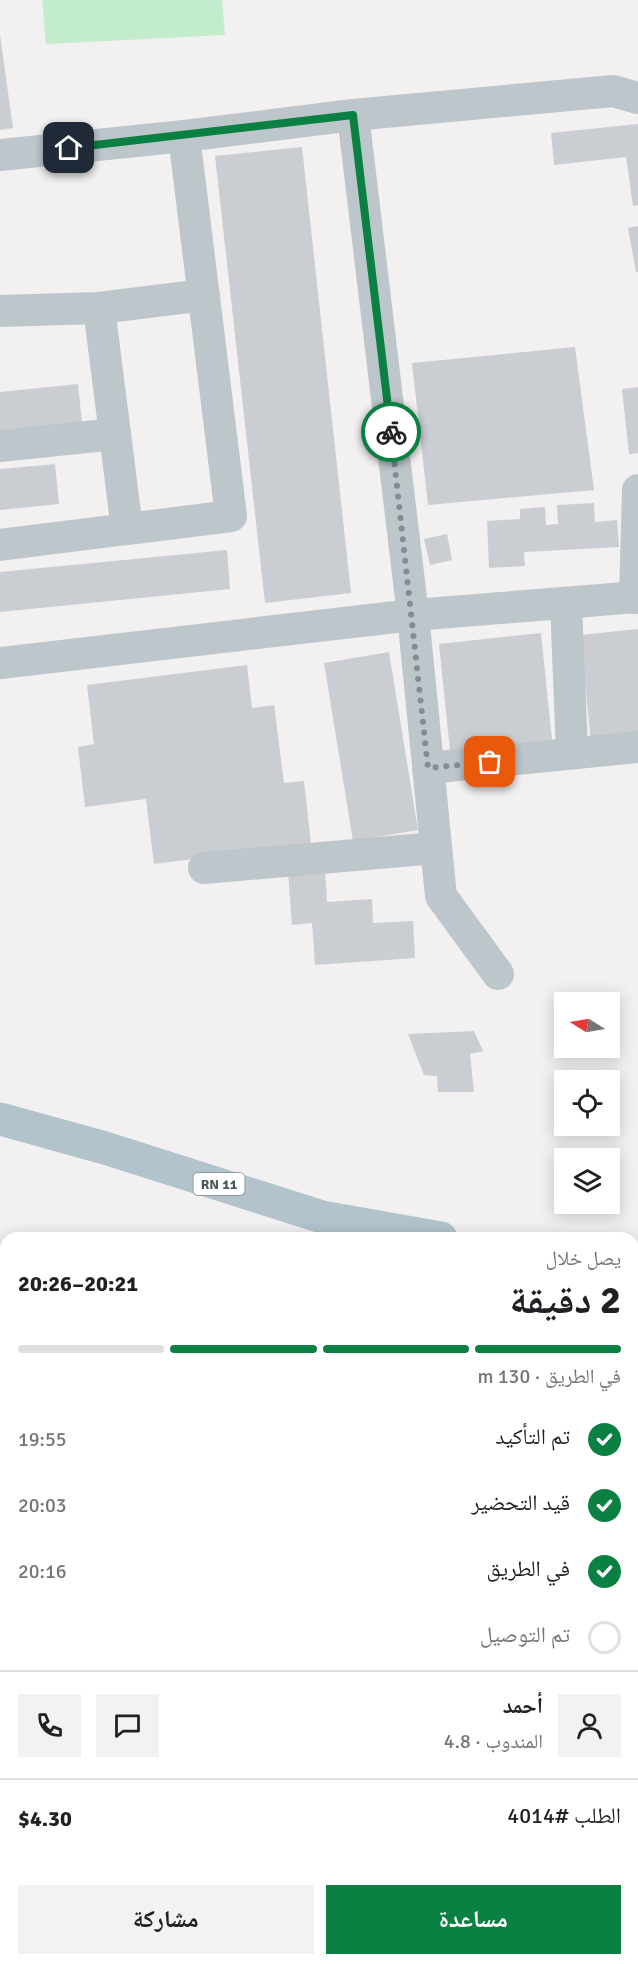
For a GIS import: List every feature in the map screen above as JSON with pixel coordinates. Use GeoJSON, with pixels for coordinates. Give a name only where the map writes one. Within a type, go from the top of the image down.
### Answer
{"type":"FeatureCollection","features":[{"type":"Feature","properties":{"kind":"main road","name":"RN 11"},"geometry":{"type":"LineString","coordinates":[[0,1119],[105,1148],[322,1217],[407,1232]]}},
{"type":"Feature","properties":{"kind":"street"},"geometry":{"type":"LineString","coordinates":[[0,155],[184,136],[353,115],[613,91],[638,98]]}},
{"type":"Feature","properties":{"kind":"street"},"geometry":{"type":"LineString","coordinates":[[353,115],[413,615],[441,896],[498,974]]}},
{"type":"Feature","properties":{"kind":"street"},"geometry":{"type":"LineString","coordinates":[[0,545],[231,516],[184,136]]}},
{"type":"Feature","properties":{"kind":"street"},"geometry":{"type":"LineString","coordinates":[[0,311],[99,308],[204,295]]}},
{"type":"Feature","properties":{"kind":"street"},"geometry":{"type":"LineString","coordinates":[[99,308],[127,529]]}},
{"type":"Feature","properties":{"kind":"street"},"geometry":{"type":"LineString","coordinates":[[0,446],[116,434]]}},
{"type":"Feature","properties":{"kind":"street"},"geometry":{"type":"LineString","coordinates":[[0,663],[413,615],[637,597],[638,490]]}},
{"type":"Feature","properties":{"kind":"street"},"geometry":{"type":"LineString","coordinates":[[566,603],[572,753]]}},
{"type":"Feature","properties":{"kind":"street"},"geometry":{"type":"LineString","coordinates":[[428,768],[638,747]]}},
{"type":"Feature","properties":{"kind":"street"},"geometry":{"type":"LineString","coordinates":[[204,868],[436,848]]}},
{"type":"Feature","properties":{"kind":"green space"},"geometry":{"type":"Polygon","coordinates":[[[42,0],[222,0],[225,35],[46,44],[42,0]]]}},
{"type":"Feature","properties":{"kind":"building"},"geometry":{"type":"Polygon","coordinates":[[[0,35],[13,128],[0,130],[0,35]]]}},
{"type":"Feature","properties":{"kind":"building"},"geometry":{"type":"Polygon","coordinates":[[[638,124],[638,205],[633,206],[626,157],[554,165],[551,133],[638,124]]]}},
{"type":"Feature","properties":{"kind":"building"},"geometry":{"type":"Polygon","coordinates":[[[302,147],[351,593],[265,603],[215,156],[302,147]]]}},
{"type":"Feature","properties":{"kind":"building"},"geometry":{"type":"Polygon","coordinates":[[[638,226],[638,272],[636,272],[628,228],[638,226]]]}},
{"type":"Feature","properties":{"kind":"building"},"geometry":{"type":"Polygon","coordinates":[[[575,347],[594,490],[428,505],[412,363],[575,347]]]}},
{"type":"Feature","properties":{"kind":"building"},"geometry":{"type":"Polygon","coordinates":[[[78,384],[82,423],[0,431],[0,392],[78,384]]]}},
{"type":"Feature","properties":{"kind":"building"},"geometry":{"type":"Polygon","coordinates":[[[638,387],[638,453],[629,454],[622,389],[638,387]]]}},
{"type":"Feature","properties":{"kind":"building"},"geometry":{"type":"Polygon","coordinates":[[[55,464],[59,504],[0,510],[0,469],[55,464]]]}},
{"type":"Feature","properties":{"kind":"building"},"geometry":{"type":"Polygon","coordinates":[[[594,503],[595,522],[617,520],[619,547],[524,552],[525,566],[489,568],[487,521],[520,519],[520,509],[545,507],[546,525],[558,524],[557,505],[594,503]]]}},
{"type":"Feature","properties":{"kind":"building"},"geometry":{"type":"Polygon","coordinates":[[[447,534],[452,560],[430,565],[424,539],[447,534]]]}},
{"type":"Feature","properties":{"kind":"building"},"geometry":{"type":"Polygon","coordinates":[[[227,550],[230,589],[0,612],[0,572],[227,550]]]}},
{"type":"Feature","properties":{"kind":"building"},"geometry":{"type":"Polygon","coordinates":[[[638,629],[638,737],[591,742],[580,635],[638,629]]]}},
{"type":"Feature","properties":{"kind":"building"},"geometry":{"type":"Polygon","coordinates":[[[541,633],[552,740],[450,751],[439,644],[541,633]]]}},
{"type":"Feature","properties":{"kind":"building"},"geometry":{"type":"Polygon","coordinates":[[[389,652],[418,830],[353,841],[324,663],[389,652]]]}},
{"type":"Feature","properties":{"kind":"building"},"geometry":{"type":"Polygon","coordinates":[[[247,665],[252,708],[274,705],[284,783],[304,781],[311,844],[154,864],[146,799],[85,807],[78,747],[94,744],[87,685],[247,665]]]}},
{"type":"Feature","properties":{"kind":"building"},"geometry":{"type":"Polygon","coordinates":[[[325,869],[327,902],[372,899],[373,923],[413,921],[415,958],[315,965],[312,923],[292,925],[288,872],[325,869]]]}},
{"type":"Feature","properties":{"kind":"building"},"geometry":{"type":"Polygon","coordinates":[[[474,1031],[483,1051],[470,1054],[474,1092],[438,1092],[437,1076],[424,1075],[408,1034],[474,1031]]]}},
{"type":"Feature","properties":{"kind":"way so far"},"geometry":{"type":"LineString","coordinates":[[391,432],[413,615],[428,768],[490,762]]}},
{"type":"Feature","properties":{"kind":"route"},"geometry":{"type":"LineString","coordinates":[[69,148],[353,115],[391,432]]}}]}
